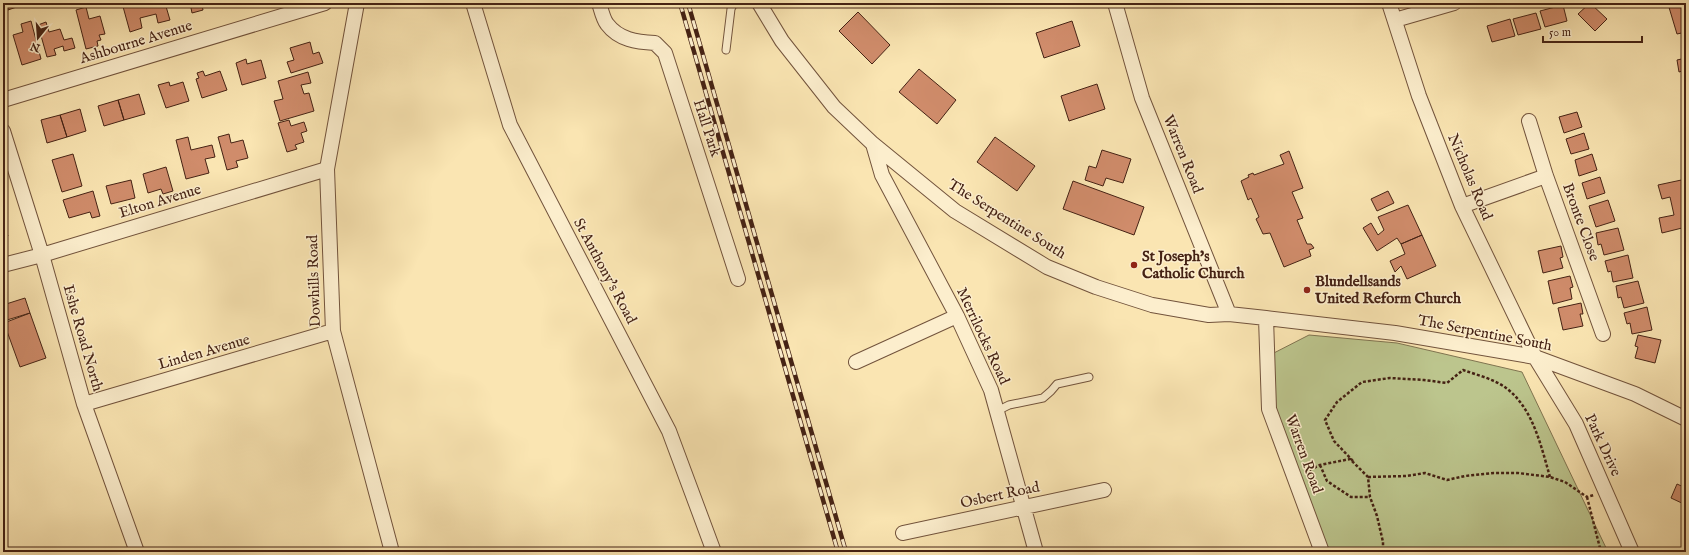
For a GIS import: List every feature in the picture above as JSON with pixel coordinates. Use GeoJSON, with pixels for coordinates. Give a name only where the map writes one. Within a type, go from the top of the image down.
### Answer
{"type":"FeatureCollection","features":[{"type":"Feature","properties":{"kind":"street","name":"Ashbourne Avenue"},"geometry":{"type":"LineString","coordinates":[[3,100],[325,3]]}},
{"type":"Feature","properties":{"kind":"street","name":"Dowhills Road"},"geometry":{"type":"LineString","coordinates":[[357,3],[327,169],[333,331],[392,552]]}},
{"type":"Feature","properties":{"kind":"street","name":"St Anthony's Road"},"geometry":{"type":"LineString","coordinates":[[473,3],[510,125],[670,431],[714,552]]}},
{"type":"Feature","properties":{"kind":"street","name":"Hall Park"},"geometry":{"type":"LineString","coordinates":[[600,3],[606,23],[618,35],[637,42],[655,42],[665,54],[738,279]]}},
{"type":"Feature","properties":{"kind":"street","name":"The Serpentine South"},"geometry":{"type":"LineString","coordinates":[[759,3],[782,41],[834,107],[873,144],[955,210],[1047,267],[1096,287],[1152,305],[1209,315],[1229,314],[1395,333],[1535,357],[1635,394],[1686,419]]}},
{"type":"Feature","properties":{"kind":"street","name":"Warren Road"},"geometry":{"type":"LineString","coordinates":[[1115,3],[1142,98],[1229,314]]}},
{"type":"Feature","properties":{"kind":"street","name":"Nicholas Road"},"geometry":{"type":"LineString","coordinates":[[1389,3],[1419,96],[1462,206],[1535,357]]}},
{"type":"Feature","properties":{"kind":"street"},"geometry":{"type":"LineString","coordinates":[[1395,20],[1454,3]]}},
{"type":"Feature","properties":{"kind":"street","name":"Bronte Close"},"geometry":{"type":"LineString","coordinates":[[1529,121],[1546,176],[1603,334]]}},
{"type":"Feature","properties":{"kind":"street","name":"Eshe Road North"},"geometry":{"type":"LineString","coordinates":[[3,131],[42,255],[84,404],[137,552]]}},
{"type":"Feature","properties":{"kind":"street","name":"Merrilocks Road"},"geometry":{"type":"LineString","coordinates":[[873,144],[882,176],[957,316],[991,390],[1036,552]]}},
{"type":"Feature","properties":{"kind":"street","name":"Elton Avenue"},"geometry":{"type":"LineString","coordinates":[[3,265],[42,255],[327,169]]}},
{"type":"Feature","properties":{"kind":"street"},"geometry":{"type":"LineString","coordinates":[[1462,206],[1546,176]]}},
{"type":"Feature","properties":{"kind":"street"},"geometry":{"type":"LineString","coordinates":[[856,362],[957,316]]}},
{"type":"Feature","properties":{"kind":"street","name":"Warren Road"},"geometry":{"type":"LineString","coordinates":[[1266,318],[1270,409],[1322,552]]}},
{"type":"Feature","properties":{"kind":"street","name":"Linden Avenue"},"geometry":{"type":"LineString","coordinates":[[84,404],[333,331]]}},
{"type":"Feature","properties":{"kind":"street","name":"Park Drive"},"geometry":{"type":"LineString","coordinates":[[1535,357],[1576,424],[1632,552]]}},
{"type":"Feature","properties":{"kind":"street","name":"Osbert Road"},"geometry":{"type":"LineString","coordinates":[[903,533],[1104,490]]}},
{"type":"Feature","properties":{"kind":"lane"},"geometry":{"type":"LineString","coordinates":[[726,50],[731,9],[734,3]]}},
{"type":"Feature","properties":{"kind":"lane"},"geometry":{"type":"LineString","coordinates":[[997,411],[1009,405],[1043,398],[1056,384],[1089,377]]}},
{"type":"Feature","properties":{"kind":"path"},"geometry":{"type":"LineString","coordinates":[[1383,552],[1383,542],[1377,516],[1370,497],[1368,477],[1334,441],[1325,420],[1337,402],[1362,382],[1390,378],[1447,383],[1463,370],[1485,377],[1506,388],[1524,407],[1537,432],[1550,477]]}},
{"type":"Feature","properties":{"kind":"path"},"geometry":{"type":"LineString","coordinates":[[1294,475],[1306,472],[1320,465],[1350,459],[1353,462]]}},
{"type":"Feature","properties":{"kind":"path"},"geometry":{"type":"LineString","coordinates":[[1320,465],[1327,481],[1351,497],[1370,497]]}},
{"type":"Feature","properties":{"kind":"path"},"geometry":{"type":"LineString","coordinates":[[1368,477],[1406,476],[1425,473],[1447,480],[1465,476],[1494,473],[1518,473],[1550,477],[1565,482],[1587,497],[1601,552]]}},
{"type":"Feature","properties":{"kind":"path"},"geometry":{"type":"LineString","coordinates":[[1587,497],[1607,493]]}},
{"type":"Feature","properties":{"kind":"green space"},"geometry":{"type":"Polygon","coordinates":[[[1309,335],[1397,343],[1522,372],[1608,552],[1322,552],[1269,409],[1268,356],[1309,335]]]}},
{"type":"Feature","properties":{"kind":"building"},"geometry":{"type":"Polygon","coordinates":[[[6,3],[25,3],[25,4],[8,10],[6,3]]]}},
{"type":"Feature","properties":{"kind":"building"},"geometry":{"type":"Polygon","coordinates":[[[122,3],[165,3],[170,20],[158,23],[156,14],[140,18],[142,28],[130,32],[122,3]]]}},
{"type":"Feature","properties":{"kind":"building"},"geometry":{"type":"Polygon","coordinates":[[[190,3],[210,3],[202,5],[203,10],[192,13],[190,3]]]}},
{"type":"Feature","properties":{"kind":"building"},"geometry":{"type":"Polygon","coordinates":[[[1590,3],[1607,19],[1595,31],[1578,14],[1590,3]]]}},
{"type":"Feature","properties":{"kind":"building"},"geometry":{"type":"Polygon","coordinates":[[[1686,3],[1686,32],[1677,34],[1668,4],[1686,3]]]}},
{"type":"Feature","properties":{"kind":"building"},"geometry":{"type":"Polygon","coordinates":[[[1563,5],[1567,21],[1545,27],[1540,11],[1563,5]]]}},
{"type":"Feature","properties":{"kind":"building"},"geometry":{"type":"Polygon","coordinates":[[[86,7],[89,19],[100,16],[105,34],[99,35],[101,40],[97,41],[98,46],[86,49],[76,10],[86,7]]]}},
{"type":"Feature","properties":{"kind":"building"},"geometry":{"type":"Polygon","coordinates":[[[858,12],[890,45],[872,64],[839,31],[858,12]]]}},
{"type":"Feature","properties":{"kind":"building"},"geometry":{"type":"Polygon","coordinates":[[[1536,13],[1541,29],[1518,35],[1513,19],[1536,13]]]}},
{"type":"Feature","properties":{"kind":"building"},"geometry":{"type":"Polygon","coordinates":[[[1510,19],[1515,36],[1492,42],[1487,26],[1510,19]]]}},
{"type":"Feature","properties":{"kind":"building"},"geometry":{"type":"Polygon","coordinates":[[[31,21],[41,59],[22,65],[13,35],[23,32],[21,24],[31,21]]]}},
{"type":"Feature","properties":{"kind":"building"},"geometry":{"type":"Polygon","coordinates":[[[1072,21],[1080,46],[1044,58],[1036,33],[1072,21]]]}},
{"type":"Feature","properties":{"kind":"building"},"geometry":{"type":"Polygon","coordinates":[[[46,22],[49,32],[60,29],[64,40],[72,38],[75,48],[64,51],[63,46],[54,49],[56,55],[47,57],[38,25],[46,22]]]}},
{"type":"Feature","properties":{"kind":"building"},"geometry":{"type":"Polygon","coordinates":[[[310,42],[313,54],[319,52],[323,63],[291,73],[287,62],[294,60],[290,48],[310,42]]]}},
{"type":"Feature","properties":{"kind":"building"},"geometry":{"type":"Polygon","coordinates":[[[1686,58],[1686,70],[1679,72],[1677,60],[1686,58]]]}},
{"type":"Feature","properties":{"kind":"building"},"geometry":{"type":"Polygon","coordinates":[[[246,59],[247,64],[261,60],[266,78],[242,85],[236,63],[246,59]]]}},
{"type":"Feature","properties":{"kind":"building"},"geometry":{"type":"Polygon","coordinates":[[[919,69],[956,100],[937,124],[899,92],[919,69]]]}},
{"type":"Feature","properties":{"kind":"building"},"geometry":{"type":"Polygon","coordinates":[[[203,71],[205,76],[220,71],[227,90],[202,98],[196,79],[199,78],[197,73],[203,71]]]}},
{"type":"Feature","properties":{"kind":"building"},"geometry":{"type":"Polygon","coordinates":[[[308,72],[311,83],[301,85],[304,94],[309,93],[314,111],[280,121],[274,101],[283,99],[278,81],[308,72]]]}},
{"type":"Feature","properties":{"kind":"building"},"geometry":{"type":"Polygon","coordinates":[[[169,82],[170,86],[183,82],[189,101],[166,108],[158,85],[169,82]]]}},
{"type":"Feature","properties":{"kind":"building"},"geometry":{"type":"Polygon","coordinates":[[[1097,84],[1105,109],[1069,121],[1061,96],[1097,84]]]}},
{"type":"Feature","properties":{"kind":"building"},"geometry":{"type":"Polygon","coordinates":[[[139,94],[145,114],[124,120],[118,100],[139,94]]]}},
{"type":"Feature","properties":{"kind":"building"},"geometry":{"type":"Polygon","coordinates":[[[118,100],[124,120],[104,126],[98,106],[118,100]]]}},
{"type":"Feature","properties":{"kind":"building"},"geometry":{"type":"Polygon","coordinates":[[[80,109],[86,131],[67,137],[60,115],[80,109]]]}},
{"type":"Feature","properties":{"kind":"building"},"geometry":{"type":"Polygon","coordinates":[[[1577,112],[1582,127],[1564,133],[1559,117],[1577,112]]]}},
{"type":"Feature","properties":{"kind":"building"},"geometry":{"type":"Polygon","coordinates":[[[60,115],[67,137],[47,143],[41,120],[60,115]]]}},
{"type":"Feature","properties":{"kind":"building"},"geometry":{"type":"Polygon","coordinates":[[[289,120],[291,126],[304,122],[307,131],[301,133],[304,142],[295,145],[297,149],[287,152],[278,123],[289,120]]]}},
{"type":"Feature","properties":{"kind":"building"},"geometry":{"type":"Polygon","coordinates":[[[1584,133],[1589,149],[1571,154],[1566,139],[1584,133]]]}},
{"type":"Feature","properties":{"kind":"building"},"geometry":{"type":"Polygon","coordinates":[[[229,134],[231,143],[243,140],[248,158],[236,161],[238,167],[227,170],[218,137],[229,134]]]}},
{"type":"Feature","properties":{"kind":"building"},"geometry":{"type":"Polygon","coordinates":[[[188,137],[191,150],[212,145],[215,157],[205,159],[209,173],[186,179],[176,140],[188,137]]]}},
{"type":"Feature","properties":{"kind":"building"},"geometry":{"type":"Polygon","coordinates":[[[995,137],[1035,166],[1017,191],[977,162],[995,137]]]}},
{"type":"Feature","properties":{"kind":"building"},"geometry":{"type":"Polygon","coordinates":[[[1102,150],[1131,159],[1123,183],[1106,178],[1103,186],[1085,180],[1089,166],[1096,168],[1102,150]]]}},
{"type":"Feature","properties":{"kind":"building"},"geometry":{"type":"Polygon","coordinates":[[[1289,151],[1303,188],[1292,192],[1303,218],[1297,220],[1307,244],[1311,244],[1314,248],[1309,250],[1311,256],[1284,267],[1270,233],[1263,234],[1256,219],[1259,217],[1251,198],[1248,200],[1241,181],[1253,173],[1254,175],[1284,164],[1280,155],[1289,151]]]}},
{"type":"Feature","properties":{"kind":"building"},"geometry":{"type":"Polygon","coordinates":[[[73,154],[82,186],[62,192],[52,160],[73,154]]]}},
{"type":"Feature","properties":{"kind":"building"},"geometry":{"type":"Polygon","coordinates":[[[1592,154],[1597,170],[1579,176],[1575,160],[1592,154]]]}},
{"type":"Feature","properties":{"kind":"building"},"geometry":{"type":"Polygon","coordinates":[[[166,167],[173,191],[163,194],[161,189],[148,193],[143,174],[166,167]]]}},
{"type":"Feature","properties":{"kind":"building"},"geometry":{"type":"Polygon","coordinates":[[[1600,177],[1605,193],[1587,199],[1582,183],[1600,177]]]}},
{"type":"Feature","properties":{"kind":"building"},"geometry":{"type":"Polygon","coordinates":[[[1686,179],[1686,227],[1662,233],[1659,218],[1674,215],[1670,197],[1662,199],[1658,185],[1686,179]]]}},
{"type":"Feature","properties":{"kind":"building"},"geometry":{"type":"Polygon","coordinates":[[[131,180],[135,198],[111,204],[106,186],[131,180]]]}},
{"type":"Feature","properties":{"kind":"building"},"geometry":{"type":"Polygon","coordinates":[[[1073,181],[1144,207],[1134,235],[1063,209],[1073,181]]]}},
{"type":"Feature","properties":{"kind":"building"},"geometry":{"type":"Polygon","coordinates":[[[93,191],[100,216],[92,218],[90,212],[69,218],[63,200],[93,191]]]}},
{"type":"Feature","properties":{"kind":"building"},"geometry":{"type":"Polygon","coordinates":[[[1388,191],[1394,203],[1377,211],[1371,199],[1388,191]]]}},
{"type":"Feature","properties":{"kind":"building"},"geometry":{"type":"Polygon","coordinates":[[[1608,200],[1615,221],[1596,227],[1589,206],[1608,200]]]}},
{"type":"Feature","properties":{"kind":"building"},"geometry":{"type":"Polygon","coordinates":[[[1408,205],[1422,235],[1401,244],[1397,238],[1377,251],[1363,228],[1371,223],[1378,235],[1384,230],[1378,217],[1408,205]]]}},
{"type":"Feature","properties":{"kind":"building"},"geometry":{"type":"Polygon","coordinates":[[[3,223],[8,236],[3,238],[3,223]]]}},
{"type":"Feature","properties":{"kind":"building"},"geometry":{"type":"Polygon","coordinates":[[[1618,228],[1624,250],[1604,255],[1601,244],[1598,245],[1596,233],[1618,228]]]}},
{"type":"Feature","properties":{"kind":"building"},"geometry":{"type":"Polygon","coordinates":[[[1422,235],[1436,266],[1407,279],[1401,266],[1395,272],[1390,261],[1405,254],[1401,244],[1422,235]]]}},
{"type":"Feature","properties":{"kind":"building"},"geometry":{"type":"Polygon","coordinates":[[[1561,246],[1563,257],[1560,258],[1563,268],[1543,273],[1538,251],[1561,246]]]}},
{"type":"Feature","properties":{"kind":"building"},"geometry":{"type":"Polygon","coordinates":[[[1628,255],[1633,278],[1613,282],[1611,271],[1608,272],[1605,261],[1628,255]]]}},
{"type":"Feature","properties":{"kind":"building"},"geometry":{"type":"Polygon","coordinates":[[[1570,276],[1573,287],[1570,288],[1572,299],[1553,304],[1548,281],[1570,276]]]}},
{"type":"Feature","properties":{"kind":"building"},"geometry":{"type":"Polygon","coordinates":[[[1638,281],[1644,303],[1624,308],[1621,297],[1618,298],[1616,286],[1638,281]]]}},
{"type":"Feature","properties":{"kind":"building"},"geometry":{"type":"Polygon","coordinates":[[[25,298],[30,313],[7,320],[3,305],[25,298]]]}},
{"type":"Feature","properties":{"kind":"building"},"geometry":{"type":"Polygon","coordinates":[[[1581,303],[1583,314],[1580,314],[1583,326],[1563,330],[1558,308],[1581,303]]]}},
{"type":"Feature","properties":{"kind":"building"},"geometry":{"type":"Polygon","coordinates":[[[1647,307],[1652,330],[1632,334],[1630,323],[1627,324],[1624,313],[1647,307]]]}},
{"type":"Feature","properties":{"kind":"building"},"geometry":{"type":"Polygon","coordinates":[[[30,313],[46,358],[20,367],[4,323],[30,313]]]}},
{"type":"Feature","properties":{"kind":"building"},"geometry":{"type":"Polygon","coordinates":[[[1638,335],[1661,340],[1655,363],[1635,358],[1638,347],[1635,346],[1638,335]]]}},
{"type":"Feature","properties":{"kind":"building"},"geometry":{"type":"Polygon","coordinates":[[[1677,484],[1686,488],[1686,505],[1671,498],[1677,484]]]}},
{"type":"Feature","properties":{"kind":"railway"},"geometry":{"type":"LineString","coordinates":[[680,3],[838,552]]}},
{"type":"Feature","properties":{"kind":"railway"},"geometry":{"type":"LineString","coordinates":[[688,3],[846,552]]}},
{"type":"Feature","properties":{"kind":"place","name":"St Joseph's Catholic Church"},"geometry":{"type":"Point","coordinates":[1134,265]}},
{"type":"Feature","properties":{"kind":"place","name":"Blundellsands United Reform Church"},"geometry":{"type":"Point","coordinates":[1307,290]}}]}
